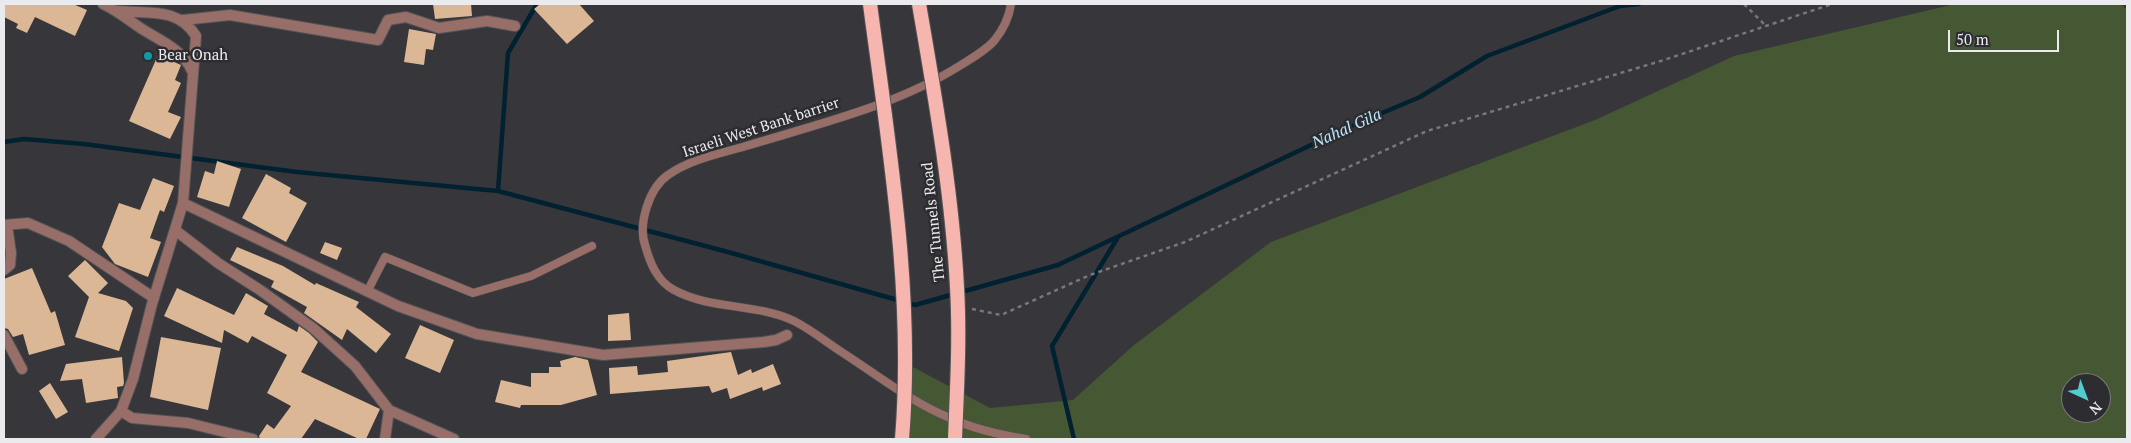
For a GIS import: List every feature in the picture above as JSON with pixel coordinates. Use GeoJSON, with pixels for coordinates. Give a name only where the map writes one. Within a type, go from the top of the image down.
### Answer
{"type":"FeatureCollection","features":[{"type":"Feature","properties":{"kind":"highway"},"geometry":{"type":"LineString","coordinates":[[870,4],[897,212],[905,316],[906,378],[902,439]]}},
{"type":"Feature","properties":{"kind":"highway","name":"The Tunnels Road"},"geometry":{"type":"LineString","coordinates":[[919,4],[949,193],[954,249],[959,357],[954,439]]}},
{"type":"Feature","properties":{"kind":"street"},"geometry":{"type":"LineString","coordinates":[[102,4],[118,11],[184,57],[193,74]]}},
{"type":"Feature","properties":{"kind":"street"},"geometry":{"type":"LineString","coordinates":[[101,438],[121,411],[133,379],[154,298],[183,202],[196,36],[182,20],[171,15],[118,11]]}},
{"type":"Feature","properties":{"kind":"street"},"geometry":{"type":"LineString","coordinates":[[182,20],[230,15],[378,40],[388,20],[406,16],[439,28],[487,21],[515,26]]}},
{"type":"Feature","properties":{"kind":"street"},"geometry":{"type":"LineString","coordinates":[[183,202],[398,306],[477,334],[603,354],[764,342],[776,340],[787,334]]}},
{"type":"Feature","properties":{"kind":"street"},"geometry":{"type":"LineString","coordinates":[[4,270],[10,265],[5,225],[28,223],[69,241],[154,298]]}},
{"type":"Feature","properties":{"kind":"street"},"geometry":{"type":"LineString","coordinates":[[175,230],[218,263],[313,328],[355,366],[389,410],[454,439]]}},
{"type":"Feature","properties":{"kind":"street"},"geometry":{"type":"LineString","coordinates":[[4,335],[22,369]]}},
{"type":"Feature","properties":{"kind":"street"},"geometry":{"type":"LineString","coordinates":[[385,439],[389,410]]}},
{"type":"Feature","properties":{"kind":"street"},"geometry":{"type":"LineString","coordinates":[[121,411],[132,418],[188,423],[253,439]]}},
{"type":"Feature","properties":{"kind":"lane","name":"Israeli West Bank barrier"},"geometry":{"type":"LineString","coordinates":[[1011,4],[1004,27],[993,42],[952,70],[905,94],[837,118],[690,162],[667,176],[658,184],[648,203],[644,220],[643,241],[650,264],[660,279],[673,290],[701,300],[760,309],[794,321],[923,404],[951,419],[996,434],[1026,439]]}},
{"type":"Feature","properties":{"kind":"lane"},"geometry":{"type":"LineString","coordinates":[[367,292],[385,257],[472,293],[531,276],[592,246]]}},
{"type":"Feature","properties":{"kind":"path"},"geometry":{"type":"LineString","coordinates":[[1744,4],[1766,26]]}},
{"type":"Feature","properties":{"kind":"path"},"geometry":{"type":"LineString","coordinates":[[964,307],[1001,315],[1090,275],[1185,242],[1427,130],[1664,60],[1832,4]]}},
{"type":"Feature","properties":{"kind":"green space"},"geometry":{"type":"Polygon","coordinates":[[[1955,4],[2121,4],[2127,10],[2127,439],[909,439],[911,366],[990,408],[1073,400],[1134,345],[1271,242],[1595,120],[1734,56],[1955,4]]]}},
{"type":"Feature","properties":{"kind":"building"},"geometry":{"type":"Polygon","coordinates":[[[4,4],[73,4],[87,10],[75,36],[35,17],[27,33],[16,28],[18,24],[4,17],[4,4]]]}},
{"type":"Feature","properties":{"kind":"building"},"geometry":{"type":"Polygon","coordinates":[[[433,4],[471,4],[472,16],[435,19],[433,4]]]}},
{"type":"Feature","properties":{"kind":"building"},"geometry":{"type":"Polygon","coordinates":[[[540,4],[579,4],[594,21],[567,44],[534,9],[540,4]]]}},
{"type":"Feature","properties":{"kind":"building"},"geometry":{"type":"Polygon","coordinates":[[[409,29],[436,34],[433,50],[426,49],[424,65],[404,62],[409,29]]]}},
{"type":"Feature","properties":{"kind":"building"},"geometry":{"type":"Polygon","coordinates":[[[158,55],[181,65],[175,80],[181,83],[168,112],[181,117],[170,139],[129,121],[158,55]]]}},
{"type":"Feature","properties":{"kind":"building"},"geometry":{"type":"Polygon","coordinates":[[[217,161],[241,169],[229,207],[197,197],[205,171],[214,174],[217,161]]]}},
{"type":"Feature","properties":{"kind":"building"},"geometry":{"type":"Polygon","coordinates":[[[266,174],[291,188],[289,193],[307,203],[286,242],[242,218],[266,174]]]}},
{"type":"Feature","properties":{"kind":"building"},"geometry":{"type":"Polygon","coordinates":[[[153,178],[174,186],[164,212],[160,210],[150,238],[161,242],[148,277],[115,264],[102,247],[119,203],[140,210],[153,178]]]}},
{"type":"Feature","properties":{"kind":"building"},"geometry":{"type":"Polygon","coordinates":[[[325,242],[342,248],[337,260],[320,253],[325,242]]]}},
{"type":"Feature","properties":{"kind":"building"},"geometry":{"type":"Polygon","coordinates":[[[237,247],[283,266],[315,285],[316,283],[359,302],[356,307],[391,334],[376,353],[347,329],[342,340],[304,313],[307,307],[271,287],[274,281],[230,260],[237,247]]]}},
{"type":"Feature","properties":{"kind":"building"},"geometry":{"type":"Polygon","coordinates":[[[85,260],[108,283],[98,293],[126,301],[133,308],[119,351],[75,337],[89,297],[68,276],[85,260]]]}},
{"type":"Feature","properties":{"kind":"building"},"geometry":{"type":"Polygon","coordinates":[[[32,268],[51,313],[55,311],[65,345],[29,355],[23,334],[13,337],[8,329],[4,328],[4,279],[32,268]]]}},
{"type":"Feature","properties":{"kind":"building"},"geometry":{"type":"Polygon","coordinates":[[[177,288],[234,315],[246,293],[268,306],[264,314],[297,332],[299,326],[309,333],[318,342],[301,372],[380,409],[366,439],[359,439],[315,419],[301,439],[260,439],[259,436],[267,424],[274,429],[291,406],[267,393],[287,355],[252,336],[248,343],[224,330],[222,343],[164,316],[177,288]]]}},
{"type":"Feature","properties":{"kind":"building"},"geometry":{"type":"Polygon","coordinates":[[[629,313],[631,340],[608,341],[608,315],[629,313]]]}},
{"type":"Feature","properties":{"kind":"building"},"geometry":{"type":"Polygon","coordinates":[[[420,325],[454,340],[440,373],[405,358],[420,325]]]}},
{"type":"Feature","properties":{"kind":"building"},"geometry":{"type":"Polygon","coordinates":[[[161,337],[221,348],[208,410],[150,397],[161,337]]]}},
{"type":"Feature","properties":{"kind":"building"},"geometry":{"type":"Polygon","coordinates":[[[731,352],[738,375],[751,369],[752,373],[773,364],[781,384],[763,391],[762,387],[730,399],[727,388],[712,393],[709,386],[610,394],[609,368],[637,366],[638,375],[668,372],[667,361],[731,352]]]}},
{"type":"Feature","properties":{"kind":"building"},"geometry":{"type":"Polygon","coordinates":[[[122,357],[124,383],[123,386],[117,387],[118,398],[86,403],[82,379],[60,381],[66,364],[122,357]]]}},
{"type":"Feature","properties":{"kind":"building"},"geometry":{"type":"Polygon","coordinates":[[[575,357],[588,360],[597,395],[561,405],[521,405],[520,408],[495,402],[501,380],[531,387],[531,373],[549,373],[549,367],[561,367],[560,361],[575,357]]]}},
{"type":"Feature","properties":{"kind":"building"},"geometry":{"type":"Polygon","coordinates":[[[50,383],[68,412],[56,419],[39,391],[50,383]]]}},
{"type":"Feature","properties":{"kind":"waterway"},"geometry":{"type":"LineString","coordinates":[[498,191],[508,53],[537,4]]}},
{"type":"Feature","properties":{"kind":"waterway","name":"Nahal Gila"},"geometry":{"type":"LineString","coordinates":[[4,142],[24,139],[84,144],[297,172],[498,191],[728,252],[915,305],[1058,265],[1349,127],[1420,97],[1487,56],[1620,6],[1639,4]]}},
{"type":"Feature","properties":{"kind":"waterway"},"geometry":{"type":"LineString","coordinates":[[1074,439],[1052,346],[1118,237]]}},
{"type":"Feature","properties":{"kind":"place","name":"Bear Onah"},"geometry":{"type":"Point","coordinates":[148,56]}}]}
